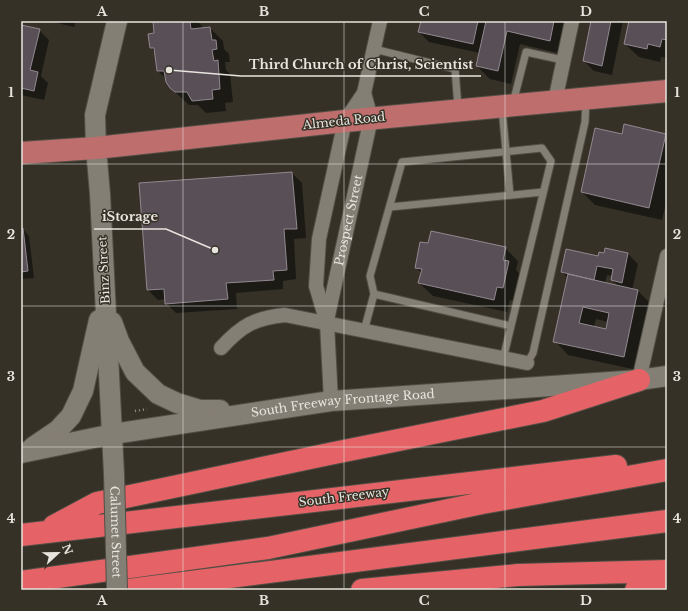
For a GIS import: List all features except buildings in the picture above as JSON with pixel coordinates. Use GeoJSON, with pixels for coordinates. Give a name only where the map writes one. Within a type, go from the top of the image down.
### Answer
{"type":"FeatureCollection","features":[{"type":"Feature","properties":{"kind":"highway"},"geometry":{"type":"LineString","coordinates":[[43,532],[97,503],[336,453],[543,412],[639,380]]}},
{"type":"Feature","properties":{"kind":"highway","name":"South Freeway"},"geometry":{"type":"LineString","coordinates":[[21,535],[667,460]]}},
{"type":"Feature","properties":{"kind":"highway"},"geometry":{"type":"LineString","coordinates":[[21,582],[268,548],[482,503],[667,470]]}},
{"type":"Feature","properties":{"kind":"highway"},"geometry":{"type":"LineString","coordinates":[[128,590],[667,521]]}},
{"type":"Feature","properties":{"kind":"highway"},"geometry":{"type":"LineString","coordinates":[[362,590],[518,575],[667,571]]}},
{"type":"Feature","properties":{"kind":"highway"},"geometry":{"type":"LineString","coordinates":[[636,590],[667,586]]}},
{"type":"Feature","properties":{"kind":"main road","name":"Binz Street"},"geometry":{"type":"LineString","coordinates":[[114,474],[100,194],[96,148],[96,115],[117,21]]}},
{"type":"Feature","properties":{"kind":"main road","name":"Almeda Road"},"geometry":{"type":"LineString","coordinates":[[21,153],[96,148],[371,118],[667,91]]}},
{"type":"Feature","properties":{"kind":"main road"},"geometry":{"type":"LineString","coordinates":[[105,298],[119,340],[135,372],[158,394],[177,403],[200,410],[258,412]]}},
{"type":"Feature","properties":{"kind":"main road"},"geometry":{"type":"LineString","coordinates":[[24,452],[58,430],[71,416],[83,391],[105,298]]}},
{"type":"Feature","properties":{"kind":"main road","name":"South Freeway Frontage Road"},"geometry":{"type":"LineString","coordinates":[[24,452],[113,434],[331,401],[639,380],[667,376]]}},
{"type":"Feature","properties":{"kind":"main road","name":"Calumet Street"},"geometry":{"type":"LineString","coordinates":[[114,474],[117,590]]}},
{"type":"Feature","properties":{"kind":"street"},"geometry":{"type":"LineString","coordinates":[[345,121],[364,93],[380,21]]}},
{"type":"Feature","properties":{"kind":"street"},"geometry":{"type":"LineString","coordinates":[[555,101],[572,21]]}},
{"type":"Feature","properties":{"kind":"street"},"geometry":{"type":"LineString","coordinates":[[364,93],[371,118]]}},
{"type":"Feature","properties":{"kind":"street","name":"Prospect Street"},"geometry":{"type":"LineString","coordinates":[[327,323],[371,118]]}},
{"type":"Feature","properties":{"kind":"street","name":"Prospect Street"},"geometry":{"type":"LineString","coordinates":[[331,401],[327,323],[316,286],[319,239],[345,121]]}},
{"type":"Feature","properties":{"kind":"street"},"geometry":{"type":"LineString","coordinates":[[639,380],[667,256]]}},
{"type":"Feature","properties":{"kind":"street"},"geometry":{"type":"LineString","coordinates":[[221,348],[232,335],[251,322],[268,317],[285,315],[527,363]]}},
{"type":"Feature","properties":{"kind":"lane"},"geometry":{"type":"LineString","coordinates":[[374,49],[455,70],[458,110]]}},
{"type":"Feature","properties":{"kind":"lane"},"geometry":{"type":"LineString","coordinates":[[510,196],[506,151],[507,105],[526,52],[563,60]]}},
{"type":"Feature","properties":{"kind":"lane"},"geometry":{"type":"LineString","coordinates":[[527,363],[533,353],[582,137],[587,98]]}},
{"type":"Feature","properties":{"kind":"lane"},"geometry":{"type":"LineString","coordinates":[[364,331],[374,294],[370,276],[402,162],[542,148],[551,161],[504,359]]}},
{"type":"Feature","properties":{"kind":"lane"},"geometry":{"type":"LineString","coordinates":[[390,207],[543,192]]}},
{"type":"Feature","properties":{"kind":"lane"},"geometry":{"type":"LineString","coordinates":[[374,294],[511,326]]}},
{"type":"Feature","properties":{"kind":"path"},"geometry":{"type":"LineString","coordinates":[[135,411],[147,409]]}},
{"type":"Feature","properties":{"kind":"place","name":"Third Church of Christ, Scientist"},"geometry":{"type":"Point","coordinates":[169,70]}},
{"type":"Feature","properties":{"kind":"place","name":"iStorage"},"geometry":{"type":"Point","coordinates":[215,250]}}]}
